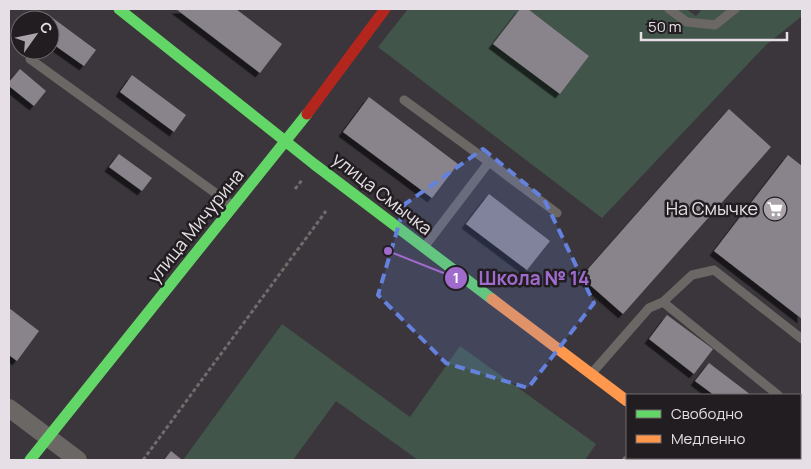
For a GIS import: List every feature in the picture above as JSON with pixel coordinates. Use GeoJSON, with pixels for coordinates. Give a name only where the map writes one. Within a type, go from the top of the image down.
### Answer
{"type":"FeatureCollection","features":[{"type":"Feature","properties":{"kind":"street","name":"улица Смычка"},"geometry":{"type":"LineString","coordinates":[[119,9],[423,248],[626,400]]}},
{"type":"Feature","properties":{"kind":"street","name":"улица Мичурина"},"geometry":{"type":"LineString","coordinates":[[30,460],[286,142],[385,9]]}},
{"type":"Feature","properties":{"kind":"street"},"geometry":{"type":"LineString","coordinates":[[9,408],[78,460]]}},
{"type":"Feature","properties":{"kind":"lane"},"geometry":{"type":"LineString","coordinates":[[669,9],[687,22],[715,25],[735,9]]}},
{"type":"Feature","properties":{"kind":"lane"},"geometry":{"type":"LineString","coordinates":[[31,60],[234,207]]}},
{"type":"Feature","properties":{"kind":"lane"},"geometry":{"type":"LineString","coordinates":[[404,100],[557,213]]}},
{"type":"Feature","properties":{"kind":"lane"},"geometry":{"type":"LineString","coordinates":[[423,248],[489,162]]}},
{"type":"Feature","properties":{"kind":"lane"},"geometry":{"type":"LineString","coordinates":[[592,374],[649,308],[663,302],[692,275],[714,270],[802,339]]}},
{"type":"Feature","properties":{"kind":"lane"},"geometry":{"type":"LineString","coordinates":[[663,302],[777,394]]}},
{"type":"Feature","properties":{"kind":"path"},"geometry":{"type":"LineString","coordinates":[[143,460],[326,211]]}},
{"type":"Feature","properties":{"kind":"highlighted area"},"geometry":{"type":"Polygon","coordinates":[[[483,149],[544,199],[594,303],[528,388],[446,363],[378,295],[405,204],[483,149]]]}},
{"type":"Feature","properties":{"kind":"green space"},"geometry":{"type":"Polygon","coordinates":[[[408,9],[520,9],[493,44],[560,94],[589,56],[528,9],[686,9],[696,16],[702,9],[802,9],[802,16],[766,45],[602,218],[378,47],[408,9]]]}},
{"type":"Feature","properties":{"kind":"green space"},"geometry":{"type":"Polygon","coordinates":[[[282,324],[410,417],[460,346],[596,444],[585,460],[418,460],[336,401],[293,460],[183,460],[282,324]]]}},
{"type":"Feature","properties":{"kind":"building"},"geometry":{"type":"Polygon","coordinates":[[[176,9],[236,9],[282,44],[260,73],[176,9]]]}},
{"type":"Feature","properties":{"kind":"building"},"geometry":{"type":"Polygon","coordinates":[[[520,9],[528,9],[589,56],[560,94],[493,44],[520,9]]]}},
{"type":"Feature","properties":{"kind":"building"},"geometry":{"type":"Polygon","coordinates":[[[60,23],[96,50],[84,66],[60,49],[60,23]]]}},
{"type":"Feature","properties":{"kind":"building"},"geometry":{"type":"Polygon","coordinates":[[[20,69],[46,91],[34,106],[9,86],[9,82],[20,69]]]}},
{"type":"Feature","properties":{"kind":"building"},"geometry":{"type":"Polygon","coordinates":[[[132,75],[186,115],[174,132],[120,92],[132,75]]]}},
{"type":"Feature","properties":{"kind":"building"},"geometry":{"type":"Polygon","coordinates":[[[369,97],[458,164],[432,198],[343,132],[369,97]]]}},
{"type":"Feature","properties":{"kind":"building"},"geometry":{"type":"Polygon","coordinates":[[[729,109],[771,147],[623,314],[581,277],[729,109]]]}},
{"type":"Feature","properties":{"kind":"building"},"geometry":{"type":"Polygon","coordinates":[[[119,154],[152,178],[142,191],[109,167],[119,154]]]}},
{"type":"Feature","properties":{"kind":"building","name":"На Смычке"},"geometry":{"type":"Polygon","coordinates":[[[788,155],[802,166],[802,319],[714,251],[788,155]]]}},
{"type":"Feature","properties":{"kind":"building"},"geometry":{"type":"Polygon","coordinates":[[[489,194],[550,241],[527,270],[466,224],[489,194]]]}},
{"type":"Feature","properties":{"kind":"building"},"geometry":{"type":"Polygon","coordinates":[[[9,308],[39,331],[17,361],[9,355],[9,308]]]}},
{"type":"Feature","properties":{"kind":"building"},"geometry":{"type":"Polygon","coordinates":[[[667,315],[713,349],[694,374],[649,339],[667,315]]]}},
{"type":"Feature","properties":{"kind":"building"},"geometry":{"type":"Polygon","coordinates":[[[709,363],[750,394],[713,394],[695,381],[709,363]]]}},
{"type":"Feature","properties":{"kind":"building"},"geometry":{"type":"Polygon","coordinates":[[[801,434],[802,435],[801,457],[801,434]]]}},
{"type":"Feature","properties":{"kind":"building"},"geometry":{"type":"Polygon","coordinates":[[[171,451],[181,459],[164,460],[171,451]]]}},
{"type":"Feature","properties":{"kind":"traffic: fast"},"geometry":{"type":"LineString","coordinates":[[119,9],[314,164],[492,299]]}},
{"type":"Feature","properties":{"kind":"traffic: fast"},"geometry":{"type":"LineString","coordinates":[[30,460],[307,114]]}},
{"type":"Feature","properties":{"kind":"traffic: slow"},"geometry":{"type":"LineString","coordinates":[[492,299],[626,400]]}},
{"type":"Feature","properties":{"kind":"traffic: jam"},"geometry":{"type":"LineString","coordinates":[[307,114],[385,9]]}},
{"type":"Feature","properties":{"kind":"place","name":"На Смычке"},"geometry":{"type":"Point","coordinates":[775,209]}},
{"type":"Feature","properties":{"kind":"place","name":"Школа № 14"},"geometry":{"type":"Point","coordinates":[388,251]}}]}
